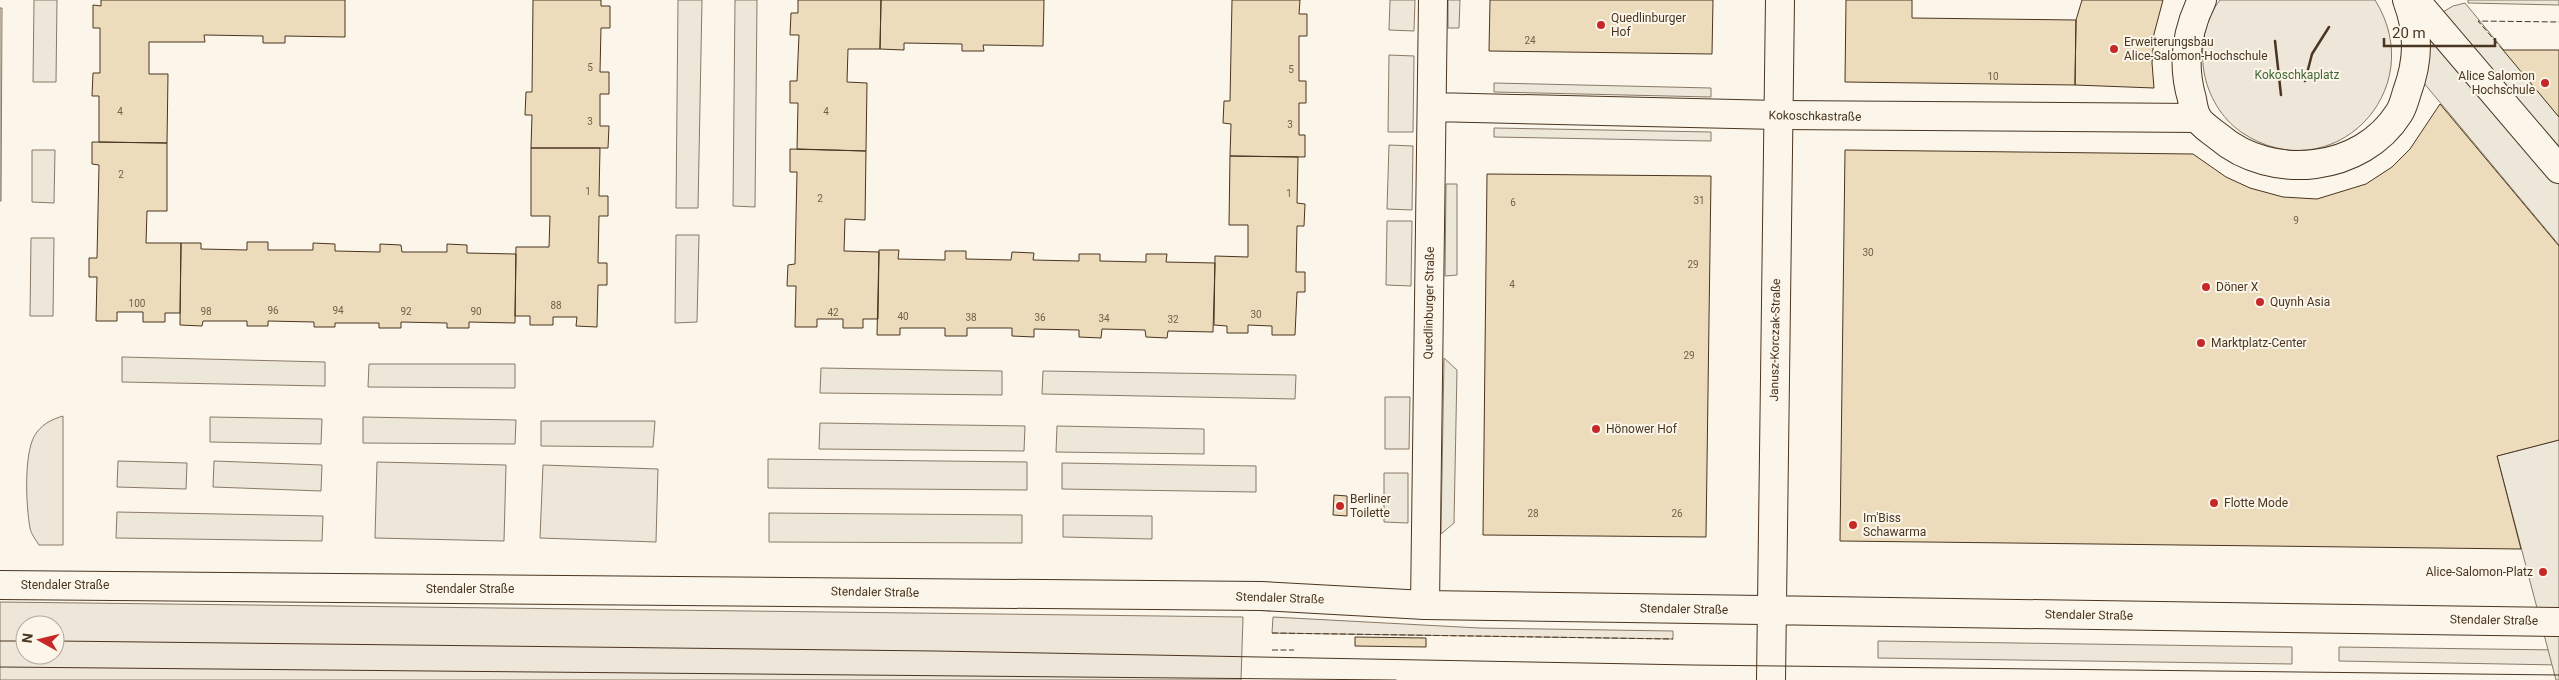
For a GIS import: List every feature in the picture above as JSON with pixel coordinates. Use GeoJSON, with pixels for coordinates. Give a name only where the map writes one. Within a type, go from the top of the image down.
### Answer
{"type":"FeatureCollection","features":[{"type":"Feature","properties":{"kind":"street","name":"Quedlinburger Straße"},"geometry":{"type":"LineString","coordinates":[[1425,606],[1433,0]]}},
{"type":"Feature","properties":{"kind":"street","name":"Janusz-Korczak-Straße"},"geometry":{"type":"LineString","coordinates":[[1771,680],[1780,0]]}},
{"type":"Feature","properties":{"kind":"street"},"geometry":{"type":"LineString","coordinates":[[2202,0],[2195,14],[2187,45],[2186,68],[2197,118],[2226,143],[2249,156],[2273,164],[2292,166],[2326,162],[2349,155],[2369,144],[2386,130],[2400,112],[2416,69],[2416,24],[2407,0]]}},
{"type":"Feature","properties":{"kind":"street"},"geometry":{"type":"LineString","coordinates":[[2415,0],[2559,169]]}},
{"type":"Feature","properties":{"kind":"street","name":"Kokoschkastraße"},"geometry":{"type":"LineString","coordinates":[[1432,107],[1778,115],[2197,118]]}},
{"type":"Feature","properties":{"kind":"street","name":"Stendaler Straße"},"geometry":{"type":"LineString","coordinates":[[0,585],[1261,596],[1425,606],[2559,622]]}},
{"type":"Feature","properties":{"kind":"green space","name":"Kokoschkaplatz"},"geometry":{"type":"Polygon","coordinates":[[[2220,0],[2375,0],[2389,34],[2391,68],[2381,98],[2363,123],[2338,141],[2308,150],[2275,148],[2241,132],[2227,120],[2212,97],[2206,81],[2203,63],[2204,34],[2210,16],[2220,0]]]}},
{"type":"Feature","properties":{"kind":"green space"},"geometry":{"type":"Polygon","coordinates":[[[63,416],[63,545],[39,545],[31,532],[29,519],[27,478],[29,451],[37,432],[49,422],[63,416]]]}},
{"type":"Feature","properties":{"kind":"green space"},"geometry":{"type":"Polygon","coordinates":[[[377,462],[506,465],[504,541],[375,538],[377,462]]]}},
{"type":"Feature","properties":{"kind":"green space"},"geometry":{"type":"Polygon","coordinates":[[[543,465],[658,469],[656,542],[540,538],[543,465]]]}},
{"type":"Feature","properties":{"kind":"green space"},"geometry":{"type":"Polygon","coordinates":[[[0,602],[1243,617],[1241,680],[0,680],[0,602]]]}},
{"type":"Feature","properties":{"kind":"green space"},"geometry":{"type":"Polygon","coordinates":[[[1273,617],[1479,628],[1673,631],[1673,639],[1272,633],[1273,617]]]}},
{"type":"Feature","properties":{"kind":"green space"},"geometry":{"type":"Polygon","coordinates":[[[1878,641],[2292,647],[2292,664],[1878,658],[1878,641]]]}},
{"type":"Feature","properties":{"kind":"green space"},"geometry":{"type":"Polygon","coordinates":[[[2339,647],[2559,650],[2559,665],[2339,661],[2339,647]]]}},
{"type":"Feature","properties":{"kind":"shaded area"},"geometry":{"type":"Polygon","coordinates":[[[34,0],[57,0],[56,82],[33,82],[34,0]]]}},
{"type":"Feature","properties":{"kind":"shaded area"},"geometry":{"type":"Polygon","coordinates":[[[678,0],[702,0],[698,208],[676,208],[678,0]]]}},
{"type":"Feature","properties":{"kind":"shaded area"},"geometry":{"type":"Polygon","coordinates":[[[735,0],[757,0],[755,207],[733,206],[735,0]]]}},
{"type":"Feature","properties":{"kind":"shaded area"},"geometry":{"type":"Polygon","coordinates":[[[1390,0],[1415,0],[1414,31],[1389,30],[1390,0]]]}},
{"type":"Feature","properties":{"kind":"shaded area"},"geometry":{"type":"Polygon","coordinates":[[[1448,0],[1460,0],[1459,28],[1448,28],[1448,0]]]}},
{"type":"Feature","properties":{"kind":"shaded area"},"geometry":{"type":"Polygon","coordinates":[[[2468,0],[2559,0],[2559,5],[2468,3],[2468,0]]]}},
{"type":"Feature","properties":{"kind":"shaded area"},"geometry":{"type":"Polygon","coordinates":[[[2465,3],[2559,117],[2559,245],[2423,82],[2425,50],[2431,33],[2443,12],[2453,6],[2465,3]]]}},
{"type":"Feature","properties":{"kind":"shaded area"},"geometry":{"type":"Polygon","coordinates":[[[0,8],[2,8],[1,201],[0,201],[0,8]]]}},
{"type":"Feature","properties":{"kind":"shaded area"},"geometry":{"type":"Polygon","coordinates":[[[1389,55],[1414,56],[1413,132],[1388,132],[1389,55]]]}},
{"type":"Feature","properties":{"kind":"shaded area"},"geometry":{"type":"Polygon","coordinates":[[[1494,83],[1711,88],[1711,97],[1494,92],[1494,83]]]}},
{"type":"Feature","properties":{"kind":"shaded area"},"geometry":{"type":"Polygon","coordinates":[[[1494,128],[1711,132],[1711,141],[1494,137],[1494,128]]]}},
{"type":"Feature","properties":{"kind":"shaded area"},"geometry":{"type":"Polygon","coordinates":[[[1389,145],[1413,146],[1412,210],[1387,209],[1389,145]]]}},
{"type":"Feature","properties":{"kind":"shaded area"},"geometry":{"type":"Polygon","coordinates":[[[32,150],[55,150],[54,203],[32,202],[32,150]]]}},
{"type":"Feature","properties":{"kind":"shaded area"},"geometry":{"type":"Polygon","coordinates":[[[1446,184],[1457,184],[1457,275],[1445,276],[1446,184]]]}},
{"type":"Feature","properties":{"kind":"shaded area"},"geometry":{"type":"Polygon","coordinates":[[[1387,221],[1412,221],[1411,286],[1386,285],[1387,221]]]}},
{"type":"Feature","properties":{"kind":"shaded area"},"geometry":{"type":"Polygon","coordinates":[[[676,235],[699,235],[697,322],[675,323],[676,235]]]}},
{"type":"Feature","properties":{"kind":"shaded area"},"geometry":{"type":"Polygon","coordinates":[[[31,238],[54,238],[53,316],[30,316],[31,238]]]}},
{"type":"Feature","properties":{"kind":"shaded area"},"geometry":{"type":"Polygon","coordinates":[[[122,357],[325,362],[325,386],[122,382],[122,357]]]}},
{"type":"Feature","properties":{"kind":"shaded area"},"geometry":{"type":"Polygon","coordinates":[[[1444,358],[1457,370],[1454,523],[1441,534],[1444,358]]]}},
{"type":"Feature","properties":{"kind":"shaded area"},"geometry":{"type":"Polygon","coordinates":[[[369,364],[515,364],[515,388],[368,387],[369,364]]]}},
{"type":"Feature","properties":{"kind":"shaded area"},"geometry":{"type":"Polygon","coordinates":[[[821,368],[1002,371],[1002,395],[820,393],[821,368]]]}},
{"type":"Feature","properties":{"kind":"shaded area"},"geometry":{"type":"Polygon","coordinates":[[[1043,371],[1296,375],[1295,399],[1042,394],[1043,371]]]}},
{"type":"Feature","properties":{"kind":"shaded area"},"geometry":{"type":"Polygon","coordinates":[[[1385,397],[1410,397],[1409,449],[1385,449],[1385,397]]]}},
{"type":"Feature","properties":{"kind":"shaded area"},"geometry":{"type":"Polygon","coordinates":[[[210,417],[322,419],[321,444],[210,442],[210,417]]]}},
{"type":"Feature","properties":{"kind":"shaded area"},"geometry":{"type":"Polygon","coordinates":[[[363,417],[516,420],[515,444],[363,443],[363,417]]]}},
{"type":"Feature","properties":{"kind":"shaded area"},"geometry":{"type":"Polygon","coordinates":[[[541,421],[655,421],[653,447],[541,446],[541,421]]]}},
{"type":"Feature","properties":{"kind":"shaded area"},"geometry":{"type":"Polygon","coordinates":[[[820,423],[1025,426],[1024,451],[819,449],[820,423]]]}},
{"type":"Feature","properties":{"kind":"shaded area"},"geometry":{"type":"Polygon","coordinates":[[[1057,426],[1204,429],[1204,454],[1056,452],[1057,426]]]}},
{"type":"Feature","properties":{"kind":"shaded area","name":"Alice-Salomon-Platz"},"geometry":{"type":"Polygon","coordinates":[[[2559,440],[2559,680],[2556,680],[2497,456],[2559,440]]]}},
{"type":"Feature","properties":{"kind":"shaded area"},"geometry":{"type":"Polygon","coordinates":[[[768,459],[1027,462],[1027,490],[768,488],[768,459]]]}},
{"type":"Feature","properties":{"kind":"shaded area"},"geometry":{"type":"Polygon","coordinates":[[[118,461],[187,463],[186,489],[117,487],[118,461]]]}},
{"type":"Feature","properties":{"kind":"shaded area"},"geometry":{"type":"Polygon","coordinates":[[[214,461],[322,465],[321,491],[213,487],[214,461]]]}},
{"type":"Feature","properties":{"kind":"shaded area"},"geometry":{"type":"Polygon","coordinates":[[[1062,463],[1256,466],[1256,492],[1062,489],[1062,463]]]}},
{"type":"Feature","properties":{"kind":"shaded area"},"geometry":{"type":"Polygon","coordinates":[[[1384,473],[1408,473],[1408,523],[1384,522],[1384,473]]]}},
{"type":"Feature","properties":{"kind":"shaded area"},"geometry":{"type":"Polygon","coordinates":[[[117,512],[323,516],[322,541],[116,538],[117,512]]]}},
{"type":"Feature","properties":{"kind":"shaded area"},"geometry":{"type":"Polygon","coordinates":[[[769,513],[1022,515],[1022,543],[769,542],[769,513]]]}},
{"type":"Feature","properties":{"kind":"shaded area"},"geometry":{"type":"Polygon","coordinates":[[[1063,515],[1152,516],[1152,539],[1063,537],[1063,515]]]}},
{"type":"Feature","properties":{"kind":"building"},"geometry":{"type":"Polygon","coordinates":[[[101,0],[345,0],[345,37],[285,36],[285,43],[263,43],[263,36],[204,35],[205,42],[149,42],[149,74],[168,74],[167,143],[99,142],[99,96],[92,96],[93,73],[100,73],[100,28],[93,28],[93,5],[101,6],[101,0]]]}},
{"type":"Feature","properties":{"kind":"building"},"geometry":{"type":"Polygon","coordinates":[[[533,0],[601,0],[601,6],[610,6],[610,28],[601,28],[600,72],[609,72],[609,94],[600,94],[600,126],[609,126],[608,148],[531,148],[532,115],[525,115],[526,92],[532,92],[533,0]]]}},
{"type":"Feature","properties":{"kind":"building"},"geometry":{"type":"Polygon","coordinates":[[[798,0],[881,0],[880,49],[848,49],[847,82],[867,83],[866,151],[797,149],[798,103],[790,103],[790,81],[797,81],[799,35],[790,35],[791,13],[798,13],[798,0]]]}},
{"type":"Feature","properties":{"kind":"building"},"geometry":{"type":"Polygon","coordinates":[[[881,0],[1044,0],[1043,46],[983,45],[984,51],[962,51],[962,44],[904,43],[904,50],[880,49],[881,0]]]}},
{"type":"Feature","properties":{"kind":"building"},"geometry":{"type":"Polygon","coordinates":[[[1232,0],[1300,0],[1299,14],[1307,14],[1307,36],[1299,36],[1299,81],[1306,81],[1306,103],[1299,103],[1299,135],[1305,135],[1305,157],[1230,156],[1231,124],[1223,123],[1224,101],[1230,101],[1232,0]]]}},
{"type":"Feature","properties":{"kind":"building","name":"Quedlinburger Hof"},"geometry":{"type":"Polygon","coordinates":[[[1490,0],[1713,0],[1712,54],[1489,51],[1490,0]]]}},
{"type":"Feature","properties":{"kind":"building"},"geometry":{"type":"Polygon","coordinates":[[[1846,0],[1912,0],[1912,18],[2076,20],[2075,85],[1845,82],[1846,0]]]}},
{"type":"Feature","properties":{"kind":"building","name":"Erweiterungsbau Alice-Salomon-Hochschule"},"geometry":{"type":"Polygon","coordinates":[[[2082,0],[2163,0],[2154,34],[2152,63],[2154,88],[2075,85],[2076,20],[2082,0]]]}},
{"type":"Feature","properties":{"kind":"building"},"geometry":{"type":"Polygon","coordinates":[[[2503,50],[2559,50],[2559,117],[2503,50]]]}},
{"type":"Feature","properties":{"kind":"building","name":"Marktplatz-Center"},"geometry":{"type":"Polygon","coordinates":[[[2440,104],[2559,246],[2559,440],[2497,456],[2521,549],[1840,541],[1845,150],[2193,154],[2226,177],[2250,188],[2283,197],[2317,199],[2366,184],[2392,167],[2410,149],[2440,104]]]}},
{"type":"Feature","properties":{"kind":"building"},"geometry":{"type":"Polygon","coordinates":[[[92,142],[167,143],[167,211],[147,211],[146,243],[181,243],[180,313],[165,313],[165,322],[143,322],[143,312],[117,312],[117,321],[96,321],[97,277],[89,277],[89,258],[97,258],[99,165],[92,164],[92,142]]]}},
{"type":"Feature","properties":{"kind":"building"},"geometry":{"type":"Polygon","coordinates":[[[531,148],[600,148],[599,196],[608,196],[608,216],[599,216],[598,263],[607,263],[607,285],[598,285],[597,327],[576,326],[577,317],[553,317],[553,325],[530,325],[530,316],[515,316],[516,247],[549,247],[550,216],[531,216],[531,148]]]}},
{"type":"Feature","properties":{"kind":"building"},"geometry":{"type":"Polygon","coordinates":[[[790,149],[866,151],[865,220],[845,219],[844,251],[879,252],[878,319],[863,319],[863,328],[843,328],[843,319],[817,319],[817,327],[795,327],[796,286],[787,286],[788,265],[795,264],[797,172],[790,172],[790,149]]]}},
{"type":"Feature","properties":{"kind":"building"},"geometry":{"type":"Polygon","coordinates":[[[1230,156],[1298,157],[1297,203],[1305,204],[1304,226],[1297,226],[1296,272],[1305,272],[1305,292],[1297,292],[1295,335],[1272,335],[1272,326],[1248,325],[1248,333],[1227,333],[1227,326],[1214,325],[1215,256],[1248,257],[1248,225],[1229,225],[1230,156]]]}},
{"type":"Feature","properties":{"kind":"building","name":"Hönower Hof"},"geometry":{"type":"Polygon","coordinates":[[[1487,174],[1711,176],[1706,537],[1483,535],[1487,174]]]}},
{"type":"Feature","properties":{"kind":"building"},"geometry":{"type":"Polygon","coordinates":[[[247,242],[268,242],[268,250],[313,250],[313,243],[335,244],[335,251],[380,252],[380,244],[401,245],[402,252],[447,252],[447,244],[467,245],[467,253],[516,254],[515,323],[469,322],[469,328],[447,328],[447,323],[401,322],[401,328],[379,328],[379,323],[335,323],[335,327],[314,327],[314,322],[268,321],[268,326],[247,326],[247,321],[203,321],[202,326],[180,325],[181,243],[201,243],[201,249],[247,250],[247,242]]]}},
{"type":"Feature","properties":{"kind":"building"},"geometry":{"type":"Polygon","coordinates":[[[879,250],[899,250],[898,259],[945,260],[945,251],[966,251],[966,259],[1011,260],[1012,252],[1034,253],[1033,260],[1079,261],[1079,254],[1100,254],[1100,261],[1146,262],[1146,254],[1167,254],[1166,262],[1215,263],[1213,332],[1168,331],[1167,338],[1146,337],[1145,330],[1102,329],[1101,338],[1079,337],[1079,330],[1034,329],[1034,337],[1012,336],[1012,328],[967,328],[967,336],[945,336],[945,328],[900,328],[900,335],[877,335],[879,250]]]}},
{"type":"Feature","properties":{"kind":"building","name":"Berliner Toilette"},"geometry":{"type":"Polygon","coordinates":[[[1334,495],[1347,496],[1347,516],[1333,515],[1334,495]]]}},
{"type":"Feature","properties":{"kind":"building"},"geometry":{"type":"Polygon","coordinates":[[[1355,637],[1426,638],[1426,647],[1355,646],[1355,637]]]}},
{"type":"Feature","properties":{"kind":"tram line"},"geometry":{"type":"LineString","coordinates":[[0,641],[15,641]]}},
{"type":"Feature","properties":{"kind":"tram line"},"geometry":{"type":"LineString","coordinates":[[65,641],[935,651],[1692,665],[2559,675]]}},
{"type":"Feature","properties":{"kind":"tram line"},"geometry":{"type":"LineString","coordinates":[[0,667],[1396,680]]}},
{"type":"Feature","properties":{"kind":"fence"},"geometry":{"type":"LineString","coordinates":[[2503,50],[2478,21],[2559,22]]}},
{"type":"Feature","properties":{"kind":"fence"},"geometry":{"type":"LineString","coordinates":[[1272,633],[1673,639]]}},
{"type":"Feature","properties":{"kind":"fence"},"geometry":{"type":"LineString","coordinates":[[1272,650],[1294,650]]}},
{"type":"Feature","properties":{"kind":"wall"},"geometry":{"type":"LineString","coordinates":[[2305,81],[2312,54],[2329,27]]}},
{"type":"Feature","properties":{"kind":"wall"},"geometry":{"type":"LineString","coordinates":[[2275,41],[2281,95]]}},
{"type":"Feature","properties":{"kind":"place","name":"Quedlinburger Hof"},"geometry":{"type":"Point","coordinates":[1601,25]}},
{"type":"Feature","properties":{"kind":"place","name":"Erweiterungsbau Alice-Salomon-Hochschule"},"geometry":{"type":"Point","coordinates":[2114,49]}},
{"type":"Feature","properties":{"kind":"place","name":"Alice Salomon Hochschule"},"geometry":{"type":"Point","coordinates":[2545,83]}},
{"type":"Feature","properties":{"kind":"place","name":"Döner X"},"geometry":{"type":"Point","coordinates":[2206,287]}},
{"type":"Feature","properties":{"kind":"place","name":"Quynh Asia"},"geometry":{"type":"Point","coordinates":[2260,302]}},
{"type":"Feature","properties":{"kind":"place","name":"Marktplatz-Center"},"geometry":{"type":"Point","coordinates":[2201,343]}},
{"type":"Feature","properties":{"kind":"place","name":"Hönower Hof"},"geometry":{"type":"Point","coordinates":[1596,429]}},
{"type":"Feature","properties":{"kind":"place","name":"Flotte Mode"},"geometry":{"type":"Point","coordinates":[2214,503]}},
{"type":"Feature","properties":{"kind":"place","name":"Berliner Toilette"},"geometry":{"type":"Point","coordinates":[1340,506]}},
{"type":"Feature","properties":{"kind":"place","name":"Im'Biss Schawarma"},"geometry":{"type":"Point","coordinates":[1853,525]}},
{"type":"Feature","properties":{"kind":"place","name":"Alice-Salomon-Platz"},"geometry":{"type":"Point","coordinates":[2543,572]}}]}
